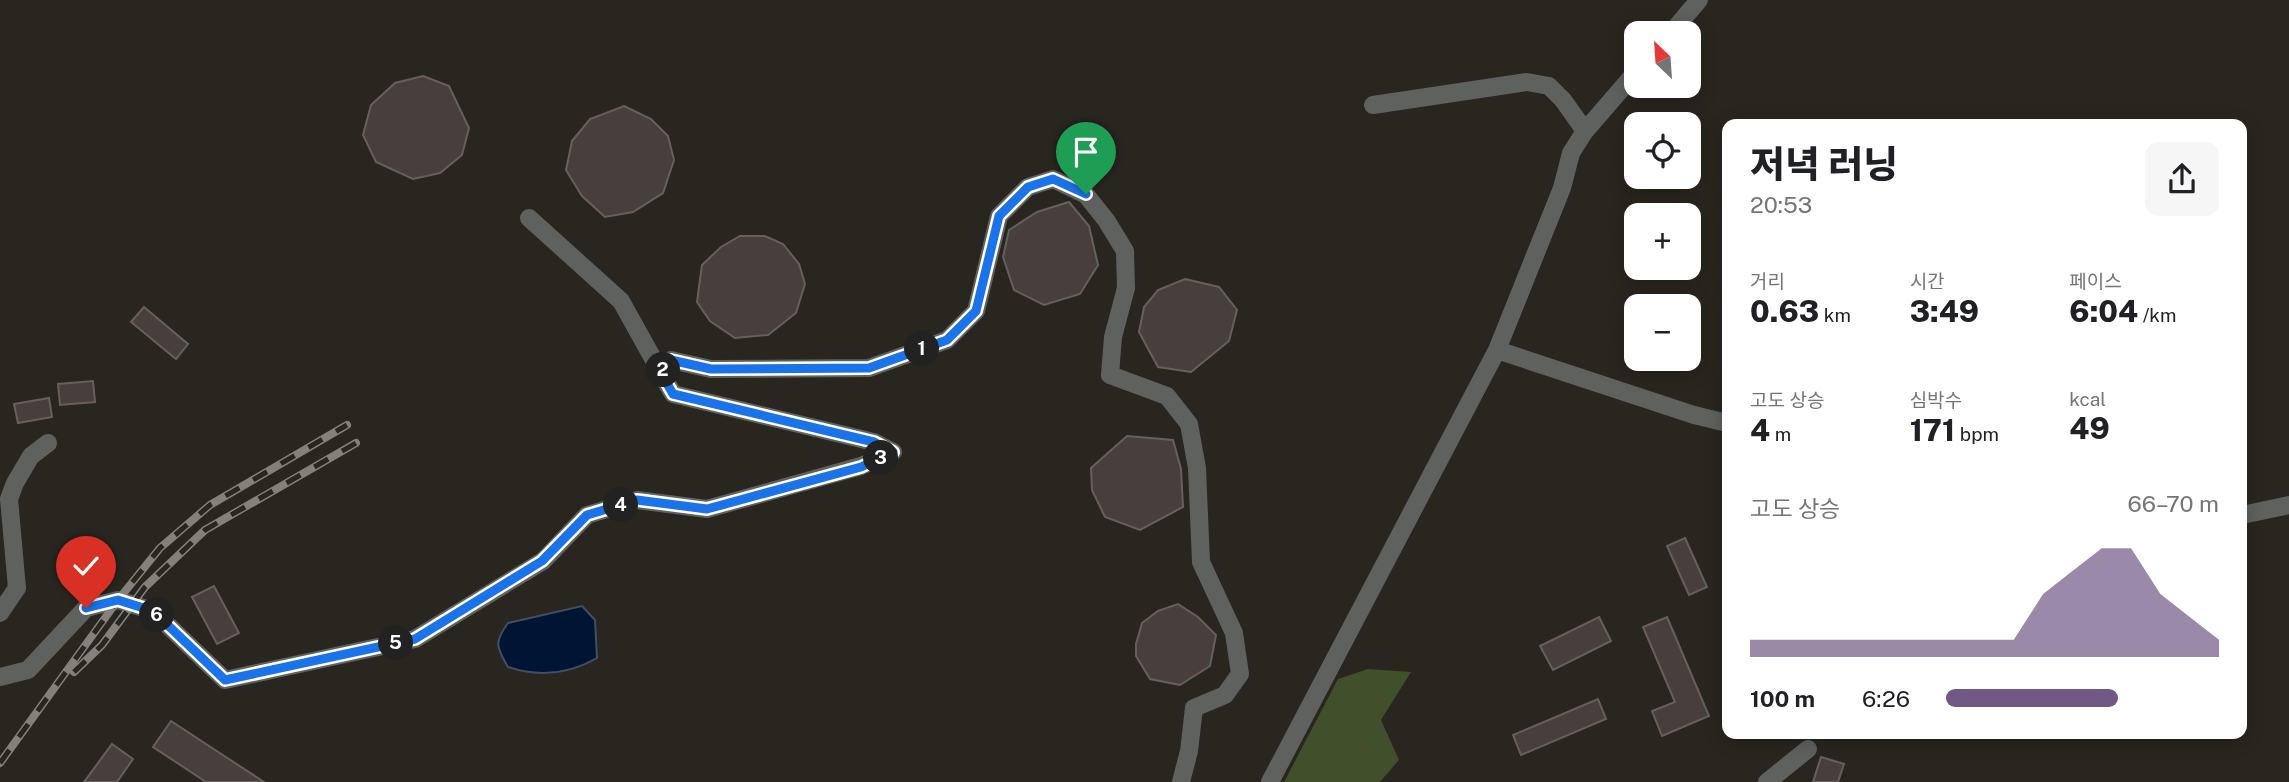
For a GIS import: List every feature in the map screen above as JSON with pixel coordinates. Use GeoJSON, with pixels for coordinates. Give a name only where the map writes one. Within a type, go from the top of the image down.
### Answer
{"type":"FeatureCollection","features":[{"type":"Feature","properties":{"kind":"street"},"geometry":{"type":"LineString","coordinates":[[1681,21],[1699,0]]}},
{"type":"Feature","properties":{"kind":"street"},"geometry":{"type":"LineString","coordinates":[[1373,105],[1527,82],[1549,86],[1563,100],[1585,131]]}},
{"type":"Feature","properties":{"kind":"street"},"geometry":{"type":"LineString","coordinates":[[1270,782],[1497,350],[1562,188],[1571,153],[1585,131],[1624,86]]}},
{"type":"Feature","properties":{"kind":"street"},"geometry":{"type":"LineString","coordinates":[[661,373],[671,360],[711,369],[869,368],[947,340],[976,311],[999,216],[1028,187],[1053,179],[1086,194],[1125,251],[1126,288],[1113,337],[1110,375],[1167,396],[1189,424],[1197,468],[1201,562],[1234,633],[1240,674],[1225,695],[1194,708],[1189,751],[1181,782]]}},
{"type":"Feature","properties":{"kind":"street"},"geometry":{"type":"LineString","coordinates":[[0,677],[28,670],[86,608],[118,600],[153,611],[225,680],[415,639],[542,561],[587,515],[637,500],[707,509],[861,467],[893,452],[874,442],[673,394],[621,301],[528,218]]}},
{"type":"Feature","properties":{"kind":"street"},"geometry":{"type":"LineString","coordinates":[[1497,350],[1722,422]]}},
{"type":"Feature","properties":{"kind":"street"},"geometry":{"type":"LineString","coordinates":[[0,613],[17,588],[9,499],[31,456],[48,443]]}},
{"type":"Feature","properties":{"kind":"street"},"geometry":{"type":"LineString","coordinates":[[2247,514],[2289,505]]}},
{"type":"Feature","properties":{"kind":"street"},"geometry":{"type":"LineString","coordinates":[[1768,782],[1808,749]]}},
{"type":"Feature","properties":{"kind":"green space"},"geometry":{"type":"Polygon","coordinates":[[[1368,669],[1411,672],[1381,720],[1399,760],[1380,782],[1284,782],[1338,679],[1368,669]]]}},
{"type":"Feature","properties":{"kind":"water"},"geometry":{"type":"Polygon","coordinates":[[[582,606],[595,620],[597,658],[564,671],[542,673],[508,667],[498,645],[500,635],[508,623],[582,606]]]}},
{"type":"Feature","properties":{"kind":"building"},"geometry":{"type":"Polygon","coordinates":[[[423,76],[449,86],[469,128],[462,155],[440,173],[413,179],[376,162],[363,135],[371,105],[395,83],[423,76]]]}},
{"type":"Feature","properties":{"kind":"building"},"geometry":{"type":"Polygon","coordinates":[[[624,106],[651,119],[668,136],[674,160],[663,193],[633,212],[605,217],[582,196],[566,170],[572,141],[590,119],[624,106]]]}},
{"type":"Feature","properties":{"kind":"building"},"geometry":{"type":"Polygon","coordinates":[[[1069,202],[1089,226],[1098,265],[1080,294],[1044,305],[1014,290],[1003,257],[1009,230],[1037,212],[1069,202]]]}},
{"type":"Feature","properties":{"kind":"building"},"geometry":{"type":"Polygon","coordinates":[[[740,236],[765,236],[783,244],[799,264],[805,284],[796,313],[768,335],[735,338],[710,321],[697,302],[702,265],[721,247],[740,236]]]}},
{"type":"Feature","properties":{"kind":"building"},"geometry":{"type":"Polygon","coordinates":[[[1185,279],[1219,287],[1237,310],[1229,341],[1191,372],[1158,367],[1139,332],[1144,307],[1158,290],[1185,279]]]}},
{"type":"Feature","properties":{"kind":"building"},"geometry":{"type":"Polygon","coordinates":[[[144,307],[188,344],[176,359],[131,322],[144,307]]]}},
{"type":"Feature","properties":{"kind":"building"},"geometry":{"type":"Polygon","coordinates":[[[93,381],[95,402],[60,405],[58,384],[93,381]]]}},
{"type":"Feature","properties":{"kind":"building"},"geometry":{"type":"Polygon","coordinates":[[[49,398],[52,417],[18,423],[14,404],[49,398]]]}},
{"type":"Feature","properties":{"kind":"building"},"geometry":{"type":"Polygon","coordinates":[[[1127,436],[1173,440],[1181,469],[1183,507],[1140,530],[1105,517],[1092,490],[1091,468],[1127,436]]]}},
{"type":"Feature","properties":{"kind":"building"},"geometry":{"type":"Polygon","coordinates":[[[1685,538],[1707,587],[1689,595],[1667,546],[1685,538]]]}},
{"type":"Feature","properties":{"kind":"building"},"geometry":{"type":"Polygon","coordinates":[[[214,586],[239,633],[217,644],[192,597],[214,586]]]}},
{"type":"Feature","properties":{"kind":"building"},"geometry":{"type":"Polygon","coordinates":[[[1178,604],[1198,617],[1216,635],[1210,666],[1180,685],[1150,679],[1136,656],[1136,644],[1142,623],[1158,611],[1178,604]]]}},
{"type":"Feature","properties":{"kind":"building"},"geometry":{"type":"Polygon","coordinates":[[[1599,617],[1611,641],[1553,670],[1540,646],[1599,617]]]}},
{"type":"Feature","properties":{"kind":"building"},"geometry":{"type":"Polygon","coordinates":[[[1667,617],[1709,716],[1662,736],[1652,711],[1675,702],[1643,627],[1667,617]]]}},
{"type":"Feature","properties":{"kind":"building"},"geometry":{"type":"Polygon","coordinates":[[[1598,699],[1606,719],[1521,755],[1513,735],[1598,699]]]}},
{"type":"Feature","properties":{"kind":"building"},"geometry":{"type":"Polygon","coordinates":[[[171,721],[264,782],[206,782],[153,747],[171,721]]]}},
{"type":"Feature","properties":{"kind":"building"},"geometry":{"type":"Polygon","coordinates":[[[112,744],[133,759],[117,782],[84,782],[112,744]]]}},
{"type":"Feature","properties":{"kind":"building"},"geometry":{"type":"Polygon","coordinates":[[[1821,757],[1844,764],[1838,782],[1813,782],[1821,757]]]}},
{"type":"Feature","properties":{"kind":"railway"},"geometry":{"type":"LineString","coordinates":[[0,763],[118,600],[160,548],[210,505],[347,425]]}},
{"type":"Feature","properties":{"kind":"railway"},"geometry":{"type":"LineString","coordinates":[[74,672],[102,645],[145,587],[205,530],[356,443]]}},
{"type":"Feature","properties":{"kind":"route"},"geometry":{"type":"LineString","coordinates":[[86,608],[118,600],[153,611],[225,680],[415,639],[542,561],[587,515],[637,500],[707,509],[861,467],[893,452],[874,442],[673,394],[661,373],[671,360],[711,369],[869,368],[947,340],[976,311],[999,216],[1028,187],[1053,179],[1086,194]]}}]}
